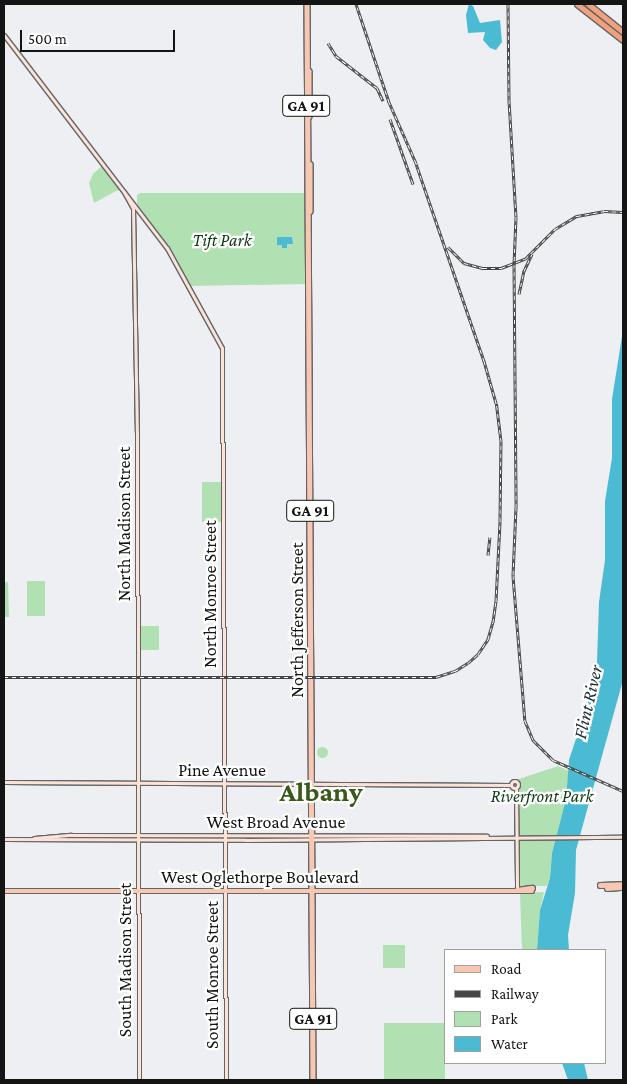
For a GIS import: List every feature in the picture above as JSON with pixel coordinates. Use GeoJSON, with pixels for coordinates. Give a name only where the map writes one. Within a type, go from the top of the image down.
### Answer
{"type":"FeatureCollection","features":[{"type":"Feature","properties":{"kind":"highway"},"geometry":{"type":"LineString","coordinates":[[577,4],[622,39]]}},
{"type":"Feature","properties":{"kind":"highway"},"geometry":{"type":"LineString","coordinates":[[588,4],[623,32]]}},
{"type":"Feature","properties":{"kind":"main road","name":"North Jefferson Street"},"geometry":{"type":"LineString","coordinates":[[307,4],[312,837]]}},
{"type":"Feature","properties":{"kind":"main road"},"geometry":{"type":"LineString","coordinates":[[4,34],[124,191]]}},
{"type":"Feature","properties":{"kind":"main road","name":"North Madison Street"},"geometry":{"type":"LineString","coordinates":[[124,191],[133,208],[137,432],[138,840]]}},
{"type":"Feature","properties":{"kind":"main road","name":"North Monroe Street"},"geometry":{"type":"LineString","coordinates":[[124,191],[171,254],[222,348],[225,840]]}},
{"type":"Feature","properties":{"kind":"main road","name":"Pine Avenue"},"geometry":{"type":"LineString","coordinates":[[4,782],[518,784],[516,788],[518,837]]}},
{"type":"Feature","properties":{"kind":"main road","name":"West Broad Avenue"},"geometry":{"type":"LineString","coordinates":[[32,839],[48,836],[139,835],[623,837]]}},
{"type":"Feature","properties":{"kind":"main road","name":"West Broad Avenue"},"geometry":{"type":"LineString","coordinates":[[4,839],[225,840],[312,837]]}},
{"type":"Feature","properties":{"kind":"main road","name":"GA 91"},"geometry":{"type":"LineString","coordinates":[[312,837],[313,1080]]}},
{"type":"Feature","properties":{"kind":"main road"},"geometry":{"type":"LineString","coordinates":[[517,890],[518,837]]}},
{"type":"Feature","properties":{"kind":"main road","name":"South Madison Street"},"geometry":{"type":"LineString","coordinates":[[138,840],[139,1080]]}},
{"type":"Feature","properties":{"kind":"main road","name":"South Monroe Street"},"geometry":{"type":"LineString","coordinates":[[225,840],[226,1080]]}},
{"type":"Feature","properties":{"kind":"main road"},"geometry":{"type":"LineString","coordinates":[[600,886],[623,885]]}},
{"type":"Feature","properties":{"kind":"main road","name":"West Oglethorpe Boulevard"},"geometry":{"type":"LineString","coordinates":[[4,891],[532,889]]}},
{"type":"Feature","properties":{"kind":"green space"},"geometry":{"type":"Polygon","coordinates":[[[103,165],[123,190],[116,191],[94,203],[89,183],[93,174],[103,165]]]}},
{"type":"Feature","properties":{"kind":"green space","name":"Tift Park"},"geometry":{"type":"Polygon","coordinates":[[[140,193],[305,193],[307,284],[189,286],[171,253],[147,222],[137,203],[137,195],[140,193]]]}},
{"type":"Feature","properties":{"kind":"green space"},"geometry":{"type":"Polygon","coordinates":[[[202,482],[223,482],[223,522],[202,522],[202,482]]]}},
{"type":"Feature","properties":{"kind":"green space"},"geometry":{"type":"Polygon","coordinates":[[[27,581],[45,581],[45,616],[27,616],[27,581]]]}},
{"type":"Feature","properties":{"kind":"green space"},"geometry":{"type":"Polygon","coordinates":[[[4,582],[8,582],[9,617],[4,617],[4,582]]]}},
{"type":"Feature","properties":{"kind":"green space"},"geometry":{"type":"Polygon","coordinates":[[[141,626],[159,626],[159,650],[141,650],[141,626]]]}},
{"type":"Feature","properties":{"kind":"green space"},"geometry":{"type":"Polygon","coordinates":[[[322,746],[328,752],[322,758],[316,752],[322,746]]]}},
{"type":"Feature","properties":{"kind":"green space","name":"Riverfront Park"},"geometry":{"type":"Polygon","coordinates":[[[558,766],[569,771],[566,799],[552,853],[550,878],[547,886],[520,886],[519,779],[558,766]]]}},
{"type":"Feature","properties":{"kind":"green space"},"geometry":{"type":"Polygon","coordinates":[[[544,892],[540,910],[537,949],[522,949],[520,893],[544,892]]]}},
{"type":"Feature","properties":{"kind":"green space"},"geometry":{"type":"Polygon","coordinates":[[[383,945],[405,945],[405,968],[383,968],[383,945]]]}},
{"type":"Feature","properties":{"kind":"green space"},"geometry":{"type":"Polygon","coordinates":[[[384,1023],[444,1023],[445,1080],[384,1080],[384,1023]]]}},
{"type":"Feature","properties":{"kind":"water"},"geometry":{"type":"Polygon","coordinates":[[[469,4],[473,6],[480,23],[500,20],[502,42],[496,50],[490,48],[483,40],[485,32],[468,33],[466,15],[469,4]]]}},
{"type":"Feature","properties":{"kind":"water"},"geometry":{"type":"Polygon","coordinates":[[[277,237],[292,237],[293,244],[287,244],[287,248],[282,248],[282,245],[277,245],[277,237]]]}},
{"type":"Feature","properties":{"kind":"water"},"geometry":{"type":"Polygon","coordinates":[[[623,330],[623,680],[576,850],[575,893],[568,935],[569,949],[537,949],[540,910],[550,878],[552,853],[566,799],[569,760],[593,687],[597,662],[599,602],[605,560],[605,501],[612,458],[612,399],[623,330]]]}},
{"type":"Feature","properties":{"kind":"water"},"geometry":{"type":"Polygon","coordinates":[[[562,1064],[584,1064],[588,1080],[568,1080],[562,1064]]]}},
{"type":"Feature","properties":{"kind":"railway"},"geometry":{"type":"LineString","coordinates":[[4,677],[436,677],[455,671],[468,663],[478,654],[488,639],[496,601],[500,521],[501,441],[496,403],[484,361],[416,163],[389,102],[356,4]]}},
{"type":"Feature","properties":{"kind":"railway"},"geometry":{"type":"LineString","coordinates":[[508,4],[509,100],[516,217],[514,264],[516,507],[513,576],[525,721],[533,740],[553,760],[623,791]]}},
{"type":"Feature","properties":{"kind":"railway"},"geometry":{"type":"LineString","coordinates":[[328,43],[336,56],[377,88],[383,101]]}},
{"type":"Feature","properties":{"kind":"railway"},"geometry":{"type":"LineString","coordinates":[[390,119],[413,184]]}},
{"type":"Feature","properties":{"kind":"railway"},"geometry":{"type":"LineString","coordinates":[[448,247],[464,263],[483,268],[501,268],[525,259],[555,229],[577,216],[604,211],[623,212]]}},
{"type":"Feature","properties":{"kind":"railway"},"geometry":{"type":"LineString","coordinates":[[519,294],[524,271],[532,254]]}},
{"type":"Feature","properties":{"kind":"railway"},"geometry":{"type":"LineString","coordinates":[[488,555],[490,537]]}},
{"type":"Feature","properties":{"kind":"district","name":"Albany"},"geometry":{"type":"Point","coordinates":[321,792]}},
{"type":"Feature","properties":{"kind":"water label","name":"Flint River"},"geometry":{"type":"Point","coordinates":[588,702]}}]}
